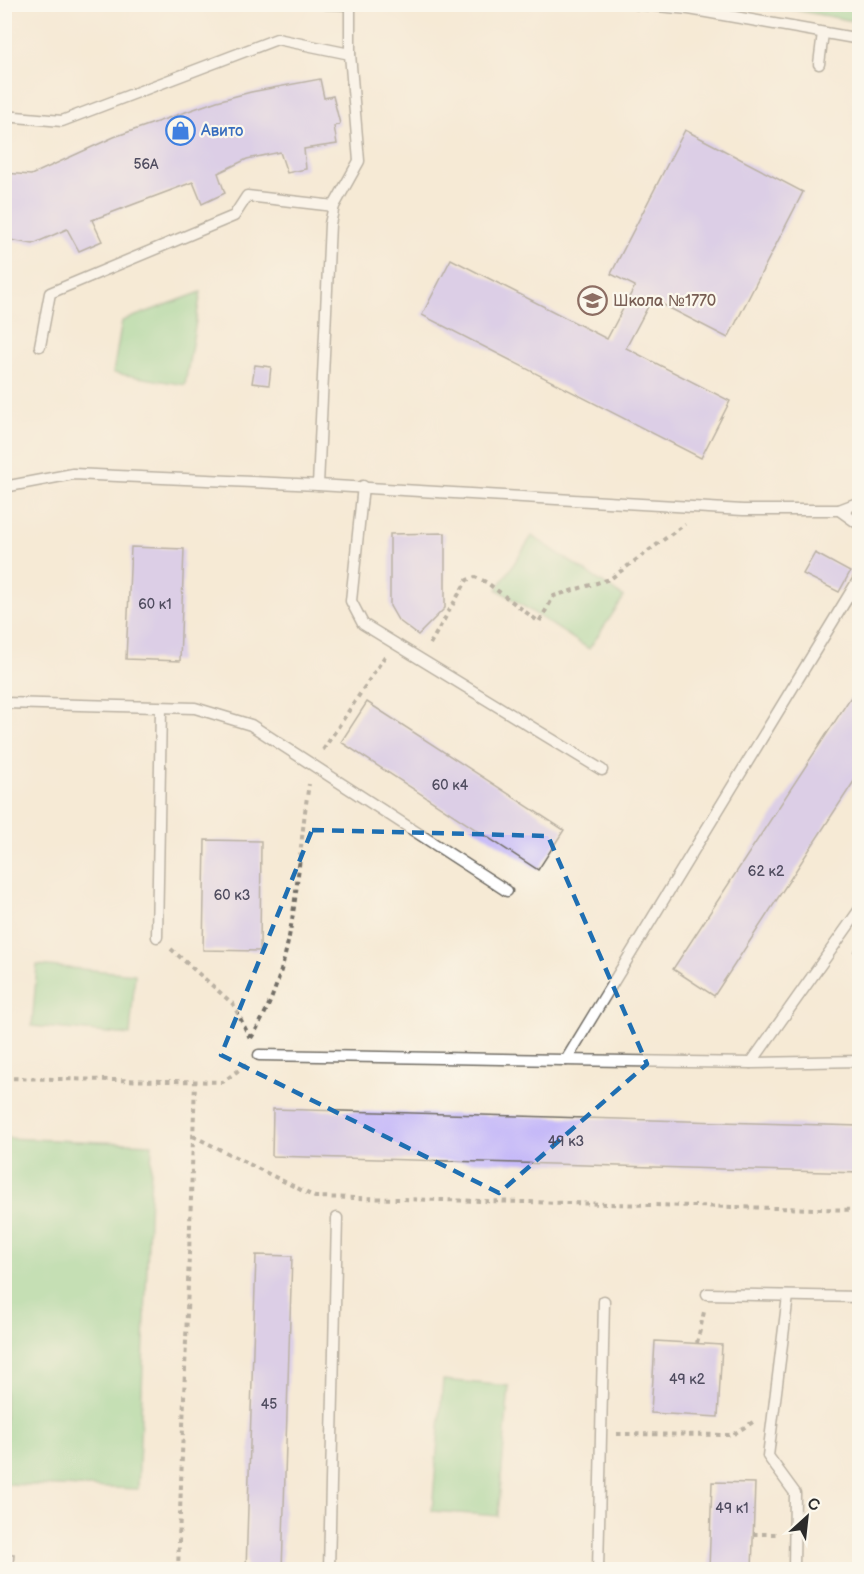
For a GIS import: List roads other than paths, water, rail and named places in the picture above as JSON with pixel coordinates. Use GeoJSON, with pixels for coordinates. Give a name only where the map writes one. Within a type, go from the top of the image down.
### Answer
{"type":"FeatureCollection","features":[{"type":"Feature","properties":{"kind":"lane"},"geometry":{"type":"LineString","coordinates":[[318,485],[330,224],[334,206],[359,161],[350,54],[351,4],[327,4]]}},
{"type":"Feature","properties":{"kind":"lane"},"geometry":{"type":"LineString","coordinates":[[636,4],[689,9],[860,39]]}},
{"type":"Feature","properties":{"kind":"lane"},"geometry":{"type":"LineString","coordinates":[[819,64],[823,33]]}},
{"type":"Feature","properties":{"kind":"lane"},"geometry":{"type":"LineString","coordinates":[[4,116],[62,121],[277,39],[350,54]]}},
{"type":"Feature","properties":{"kind":"lane"},"geometry":{"type":"LineString","coordinates":[[40,345],[50,293],[234,216],[247,196],[334,206]]}},
{"type":"Feature","properties":{"kind":"lane"},"geometry":{"type":"LineString","coordinates":[[4,487],[73,474],[363,486],[743,510],[839,510],[860,502]]}},
{"type":"Feature","properties":{"kind":"lane"},"geometry":{"type":"LineString","coordinates":[[363,486],[351,601],[363,624],[602,770]]}},
{"type":"Feature","properties":{"kind":"lane"},"geometry":{"type":"LineString","coordinates":[[839,510],[860,525]]}},
{"type":"Feature","properties":{"kind":"lane"},"geometry":{"type":"LineString","coordinates":[[566,1060],[860,577]]}},
{"type":"Feature","properties":{"kind":"lane"},"geometry":{"type":"LineString","coordinates":[[4,703],[195,708],[250,725],[507,891]]}},
{"type":"Feature","properties":{"kind":"lane"},"geometry":{"type":"LineString","coordinates":[[157,937],[161,708]]}},
{"type":"Feature","properties":{"kind":"lane"},"geometry":{"type":"LineString","coordinates":[[751,1063],[860,909]]}},
{"type":"Feature","properties":{"kind":"lane"},"geometry":{"type":"LineString","coordinates":[[259,1055],[751,1063],[860,1061]]}},
{"type":"Feature","properties":{"kind":"lane"},"geometry":{"type":"LineString","coordinates":[[329,1569],[337,1218]]}},
{"type":"Feature","properties":{"kind":"lane"},"geometry":{"type":"LineString","coordinates":[[707,1294],[860,1297]]}},
{"type":"Feature","properties":{"kind":"lane"},"geometry":{"type":"LineString","coordinates":[[788,1296],[768,1456],[795,1493],[794,1569]]}},
{"type":"Feature","properties":{"kind":"lane"},"geometry":{"type":"LineString","coordinates":[[598,1569],[604,1301]]}},
{"type":"Feature","properties":{"kind":"place","name":"Авито"},"geometry":{"type":"Point","coordinates":[180,131]}},
{"type":"Feature","properties":{"kind":"place","name":"Школа №1770"},"geometry":{"type":"Point","coordinates":[592,301]}}]}
